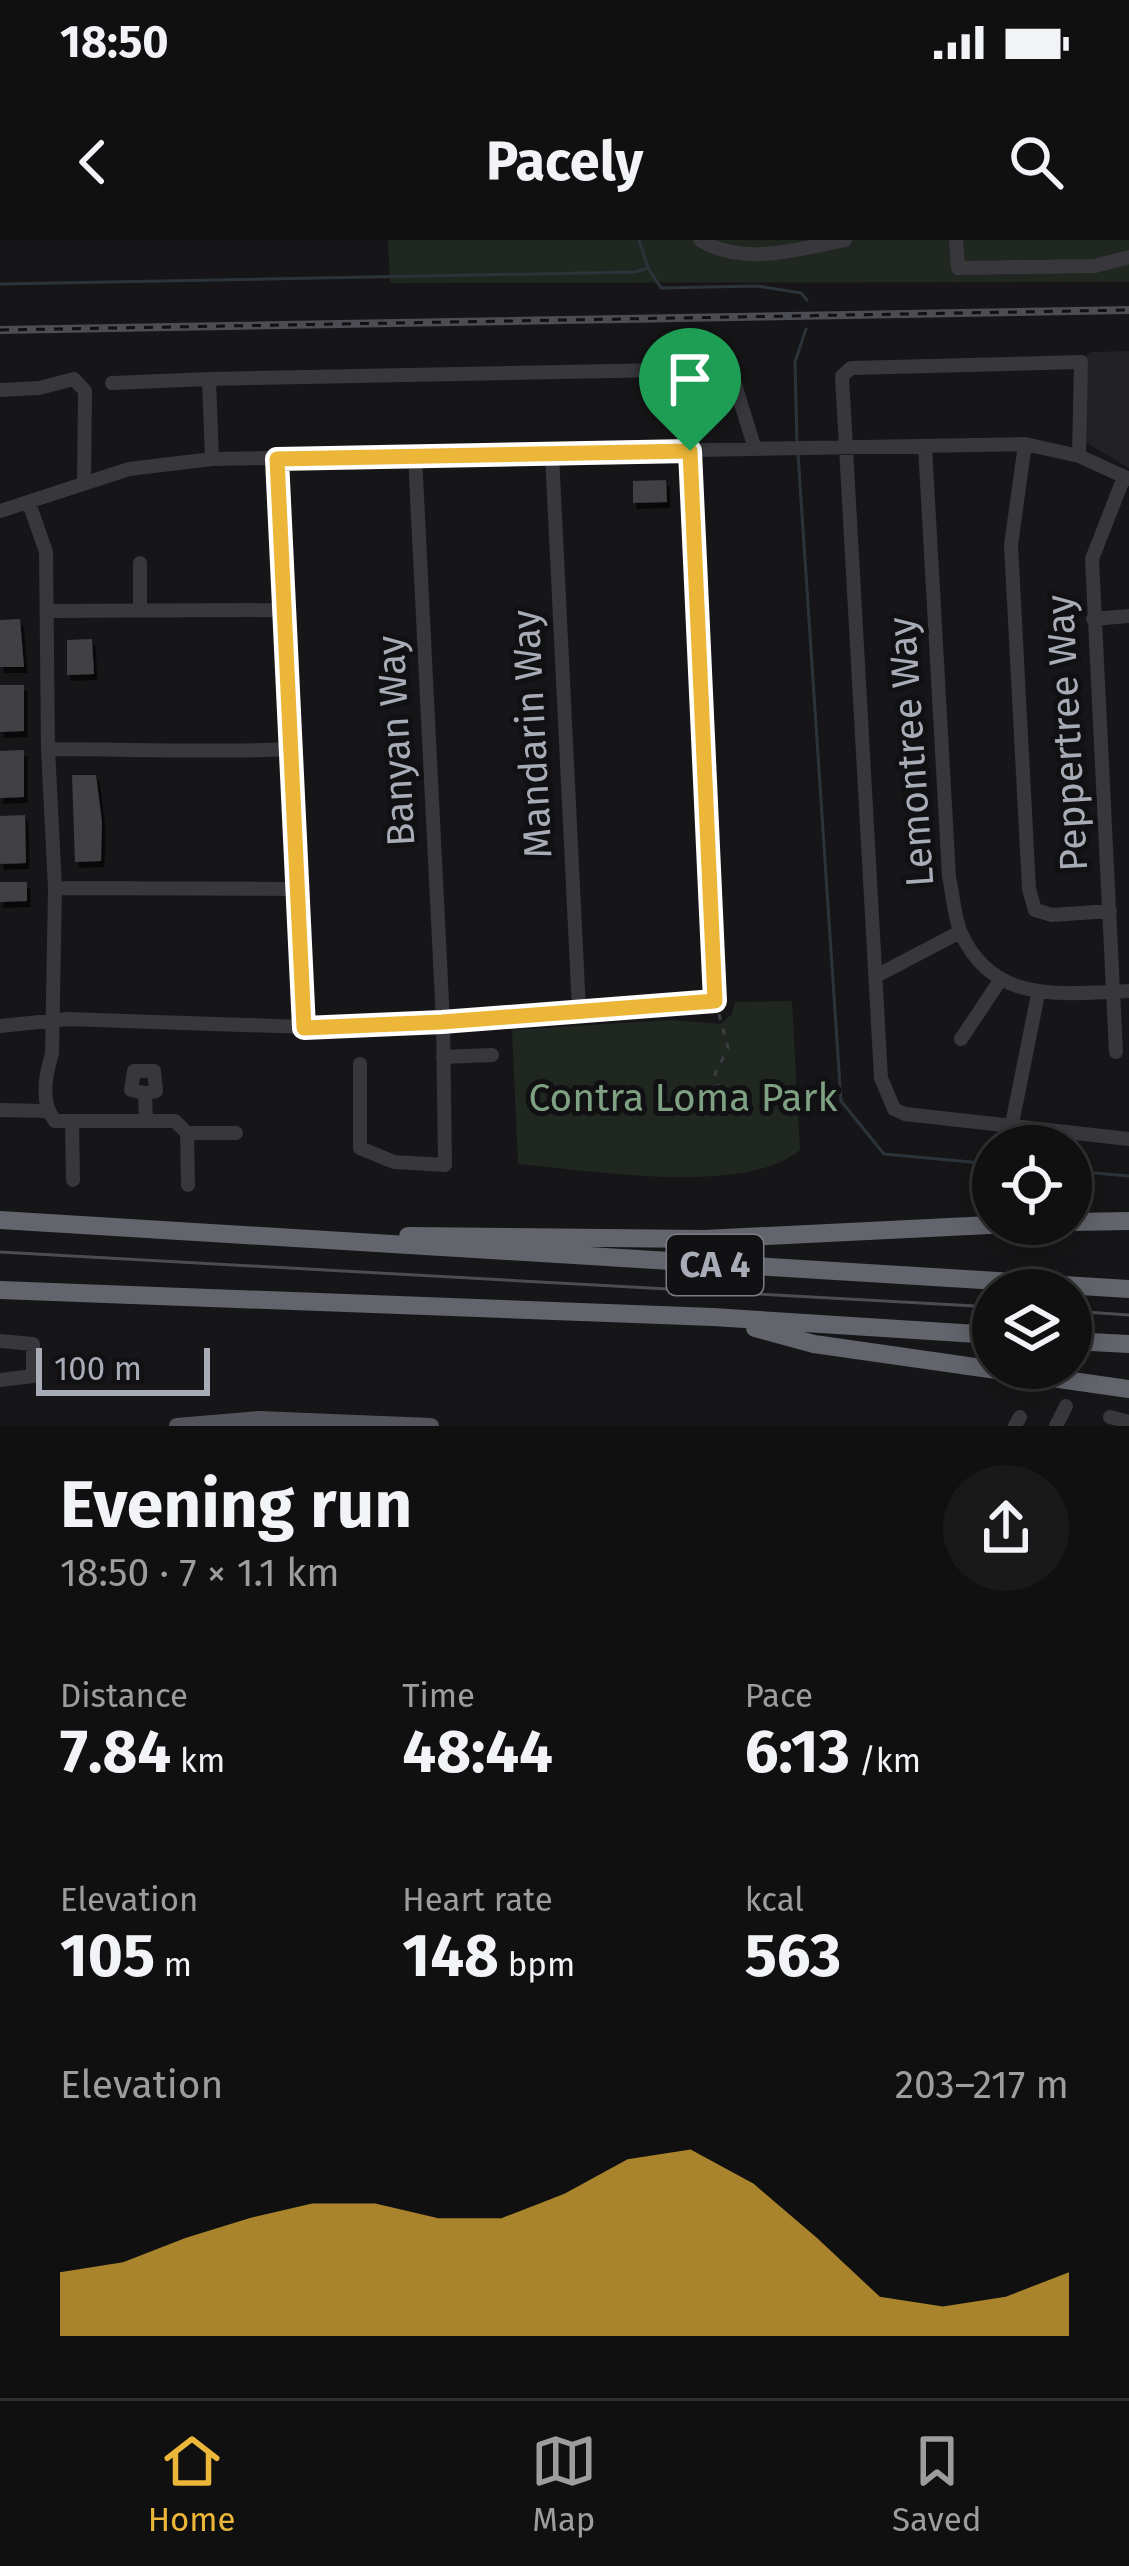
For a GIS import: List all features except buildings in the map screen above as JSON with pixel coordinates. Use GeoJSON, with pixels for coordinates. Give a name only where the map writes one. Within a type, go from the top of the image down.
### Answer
{"type":"FeatureCollection","features":[{"type":"Feature","properties":{"kind":"highway","name":"CA 4"},"geometry":{"type":"LineString","coordinates":[[0,1220],[1129,1289]]}},
{"type":"Feature","properties":{"kind":"highway"},"geometry":{"type":"LineString","coordinates":[[1092,1221],[1129,1220]]}},
{"type":"Feature","properties":{"kind":"highway"},"geometry":{"type":"LineString","coordinates":[[302,1240],[464,1234],[685,1240],[972,1226]]}},
{"type":"Feature","properties":{"kind":"highway","name":"CA 4"},"geometry":{"type":"LineString","coordinates":[[0,1290],[713,1317],[972,1334]]}},
{"type":"Feature","properties":{"kind":"highway"},"geometry":{"type":"LineString","coordinates":[[713,1317],[814,1344],[1129,1389]]}},
{"type":"Feature","properties":{"kind":"highway"},"geometry":{"type":"LineString","coordinates":[[1092,1341],[1129,1344]]}},
{"type":"Feature","properties":{"kind":"main road"},"geometry":{"type":"LineString","coordinates":[[184,1425],[258,1419],[431,1426]]}},
{"type":"Feature","properties":{"kind":"street"},"geometry":{"type":"LineString","coordinates":[[700,240],[721,251],[752,254],[845,240]]}},
{"type":"Feature","properties":{"kind":"street"},"geometry":{"type":"LineString","coordinates":[[956,240],[958,268],[1095,266],[1129,256]]}},
{"type":"Feature","properties":{"kind":"street"},"geometry":{"type":"LineString","coordinates":[[1079,456],[1081,362],[851,368],[842,376],[880,1078],[894,1109],[1129,1139]]}},
{"type":"Feature","properties":{"kind":"street"},"geometry":{"type":"LineString","coordinates":[[112,383],[716,369],[733,378],[755,449]]}},
{"type":"Feature","properties":{"kind":"street"},"geometry":{"type":"LineString","coordinates":[[0,390],[39,388],[74,379],[85,391],[84,482]]}},
{"type":"Feature","properties":{"kind":"street"},"geometry":{"type":"LineString","coordinates":[[209,379],[212,459]]}},
{"type":"Feature","properties":{"kind":"street"},"geometry":{"type":"LineString","coordinates":[[1025,444],[1011,545],[1029,889],[1035,910],[1052,915],[1110,910]]}},
{"type":"Feature","properties":{"kind":"street"},"geometry":{"type":"LineString","coordinates":[[0,512],[129,469],[212,459],[1025,444],[1079,456],[1126,478]]}},
{"type":"Feature","properties":{"kind":"street","name":"Lemontree Way"},"geometry":{"type":"LineString","coordinates":[[925,446],[949,877],[960,932],[1001,980],[1038,994],[1121,992]]}},
{"type":"Feature","properties":{"kind":"street"},"geometry":{"type":"LineString","coordinates":[[0,1025],[51,1021],[304,1028],[715,1001],[690,451]]}},
{"type":"Feature","properties":{"kind":"street","name":"Mandarin Way"},"geometry":{"type":"LineString","coordinates":[[552,454],[579,1010]]}},
{"type":"Feature","properties":{"kind":"street","name":"Banyan Way"},"geometry":{"type":"LineString","coordinates":[[360,1064],[360,1148],[394,1162],[446,1165],[415,456]]}},
{"type":"Feature","properties":{"kind":"street"},"geometry":{"type":"LineString","coordinates":[[277,459],[304,1028]]}},
{"type":"Feature","properties":{"kind":"street","name":"Peppertree Way"},"geometry":{"type":"LineString","coordinates":[[1116,1052],[1121,992],[1110,910],[1091,559],[1126,478]]}},
{"type":"Feature","properties":{"kind":"street"},"geometry":{"type":"LineString","coordinates":[[29,503],[46,552],[55,888],[46,1111],[55,1121],[175,1120],[187,1133],[188,1185]]}},
{"type":"Feature","properties":{"kind":"street"},"geometry":{"type":"LineString","coordinates":[[140,563],[140,610]]}},
{"type":"Feature","properties":{"kind":"street"},"geometry":{"type":"LineString","coordinates":[[46,610],[285,610]]}},
{"type":"Feature","properties":{"kind":"street"},"geometry":{"type":"LineString","coordinates":[[1093,619],[1129,616]]}},
{"type":"Feature","properties":{"kind":"street"},"geometry":{"type":"LineString","coordinates":[[48,749],[207,753],[291,749]]}},
{"type":"Feature","properties":{"kind":"street"},"geometry":{"type":"LineString","coordinates":[[55,888],[298,889]]}},
{"type":"Feature","properties":{"kind":"street"},"geometry":{"type":"LineString","coordinates":[[878,975],[960,932]]}},
{"type":"Feature","properties":{"kind":"street"},"geometry":{"type":"LineString","coordinates":[[961,1039],[1001,980]]}},
{"type":"Feature","properties":{"kind":"street"},"geometry":{"type":"LineString","coordinates":[[1012,1124],[1038,994]]}},
{"type":"Feature","properties":{"kind":"street"},"geometry":{"type":"LineString","coordinates":[[443,1057],[492,1055]]}},
{"type":"Feature","properties":{"kind":"street"},"geometry":{"type":"LineString","coordinates":[[145,1094],[146,1121]]}},
{"type":"Feature","properties":{"kind":"street"},"geometry":{"type":"LineString","coordinates":[[0,1110],[46,1111]]}},
{"type":"Feature","properties":{"kind":"street"},"geometry":{"type":"LineString","coordinates":[[72,1122],[73,1180]]}},
{"type":"Feature","properties":{"kind":"street"},"geometry":{"type":"LineString","coordinates":[[187,1133],[236,1132]]}},
{"type":"Feature","properties":{"kind":"street"},"geometry":{"type":"LineString","coordinates":[[0,1341],[33,1344],[33,1376],[0,1380]]}},
{"type":"Feature","properties":{"kind":"street"},"geometry":{"type":"LineString","coordinates":[[1056,1426],[1066,1406]]}},
{"type":"Feature","properties":{"kind":"street"},"geometry":{"type":"LineString","coordinates":[[1110,1417],[1129,1422]]}},
{"type":"Feature","properties":{"kind":"path"},"geometry":{"type":"LineString","coordinates":[[715,1001],[728,1048],[715,1074],[722,1096]]}},
{"type":"Feature","properties":{"kind":"shaded area"},"geometry":{"type":"Polygon","coordinates":[[[1129,351],[1129,468],[1085,442],[1084,357],[1091,352],[1129,351]]]}},
{"type":"Feature","properties":{"kind":"green space"},"geometry":{"type":"Polygon","coordinates":[[[388,240],[1129,240],[1129,282],[390,283],[388,240]]]}},
{"type":"Feature","properties":{"kind":"green space","name":"Contra Loma Park"},"geometry":{"type":"Polygon","coordinates":[[[792,1001],[800,1150],[775,1164],[706,1177],[624,1175],[518,1164],[512,1030],[671,1020],[721,1024],[732,1014],[735,1002],[792,1001]]]}},
{"type":"Feature","properties":{"kind":"waterway"},"geometry":{"type":"LineString","coordinates":[[639,240],[661,288],[757,286],[801,293],[807,300]]}},
{"type":"Feature","properties":{"kind":"waterway"},"geometry":{"type":"LineString","coordinates":[[0,284],[635,272],[648,268]]}},
{"type":"Feature","properties":{"kind":"waterway"},"geometry":{"type":"LineString","coordinates":[[797,444],[795,362],[806,329]]}},
{"type":"Feature","properties":{"kind":"waterway"},"geometry":{"type":"LineString","coordinates":[[798,454],[841,1101],[884,1154],[972,1162]]}},
{"type":"Feature","properties":{"kind":"waterway"},"geometry":{"type":"LineString","coordinates":[[1092,1173],[1129,1176]]}},
{"type":"Feature","properties":{"kind":"tram line"},"geometry":{"type":"LineString","coordinates":[[0,1252],[972,1306]]}},
{"type":"Feature","properties":{"kind":"tram line"},"geometry":{"type":"LineString","coordinates":[[1092,1312],[1129,1315]]}},
{"type":"Feature","properties":{"kind":"railway"},"geometry":{"type":"LineString","coordinates":[[0,330],[1129,310]]}},
{"type":"Feature","properties":{"kind":"route"},"geometry":{"type":"LineString","coordinates":[[690,451],[715,1001],[304,1028],[277,459],[690,451]]}}]}
